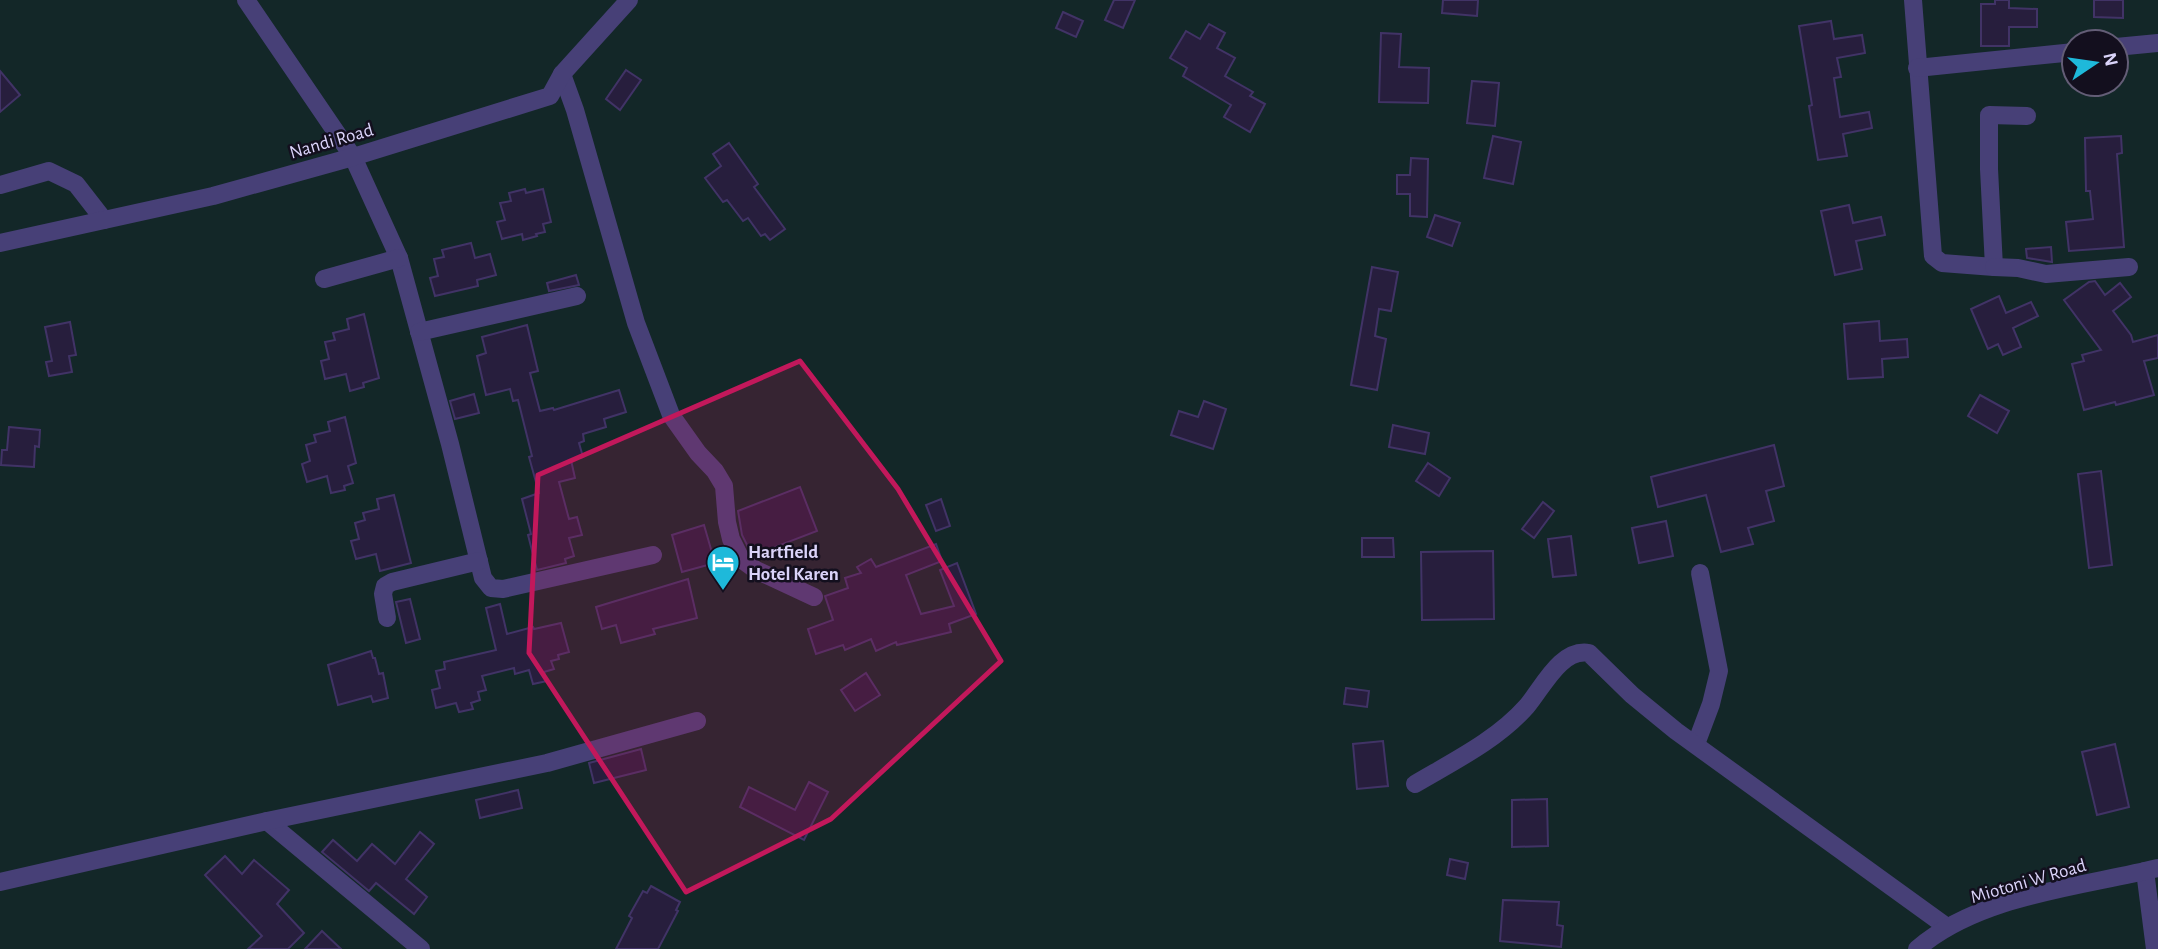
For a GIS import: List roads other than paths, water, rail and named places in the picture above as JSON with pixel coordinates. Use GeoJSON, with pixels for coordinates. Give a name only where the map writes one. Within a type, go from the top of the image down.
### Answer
{"type":"FeatureCollection","features":[{"type":"Feature","properties":{"kind":"street"},"geometry":{"type":"LineString","coordinates":[[246,0],[352,157],[399,258],[483,578],[491,588],[503,589],[653,555]]}},
{"type":"Feature","properties":{"kind":"street","name":"Nandi Road"},"geometry":{"type":"LineString","coordinates":[[0,243],[213,196],[352,157],[550,96],[562,74],[629,0]]}},
{"type":"Feature","properties":{"kind":"street"},"geometry":{"type":"LineString","coordinates":[[1913,0],[1933,256],[1942,264],[2018,268],[2046,274],[2129,267]]}},
{"type":"Feature","properties":{"kind":"street"},"geometry":{"type":"LineString","coordinates":[[2130,46],[2158,43]]}},
{"type":"Feature","properties":{"kind":"street"},"geometry":{"type":"LineString","coordinates":[[1917,68],[2060,53]]}},
{"type":"Feature","properties":{"kind":"street"},"geometry":{"type":"LineString","coordinates":[[562,74],[575,110],[632,313],[671,415],[724,486],[727,522],[731,539],[741,559],[757,570],[814,597]]}},
{"type":"Feature","properties":{"kind":"street"},"geometry":{"type":"LineString","coordinates":[[1994,267],[1989,116],[2027,116]]}},
{"type":"Feature","properties":{"kind":"street"},"geometry":{"type":"LineString","coordinates":[[0,185],[49,171],[76,184],[104,220]]}},
{"type":"Feature","properties":{"kind":"street"},"geometry":{"type":"LineString","coordinates":[[324,279],[399,258]]}},
{"type":"Feature","properties":{"kind":"street"},"geometry":{"type":"LineString","coordinates":[[419,332],[578,296]]}},
{"type":"Feature","properties":{"kind":"street"},"geometry":{"type":"LineString","coordinates":[[387,618],[383,594],[385,586],[478,561]]}},
{"type":"Feature","properties":{"kind":"street"},"geometry":{"type":"LineString","coordinates":[[1696,744],[1711,704],[1719,671],[1700,573]]}},
{"type":"Feature","properties":{"kind":"street"},"geometry":{"type":"LineString","coordinates":[[1415,784],[1510,724],[1561,663],[1572,654],[1589,653],[1632,695],[1676,731],[1947,928]]}},
{"type":"Feature","properties":{"kind":"street"},"geometry":{"type":"LineString","coordinates":[[0,882],[267,821],[547,763],[697,721]]}},
{"type":"Feature","properties":{"kind":"street"},"geometry":{"type":"LineString","coordinates":[[267,821],[421,949]]}},
{"type":"Feature","properties":{"kind":"street"},"geometry":{"type":"LineString","coordinates":[[2152,869],[2155,949]]}},
{"type":"Feature","properties":{"kind":"street","name":"Miotoni W Road"},"geometry":{"type":"LineString","coordinates":[[1917,949],[1947,928],[1987,910],[2025,898],[2152,869]]}},
{"type":"Feature","properties":{"kind":"place","name":"Hartfield Hotel Karen"},"geometry":{"type":"Point","coordinates":[723,592]}}]}
